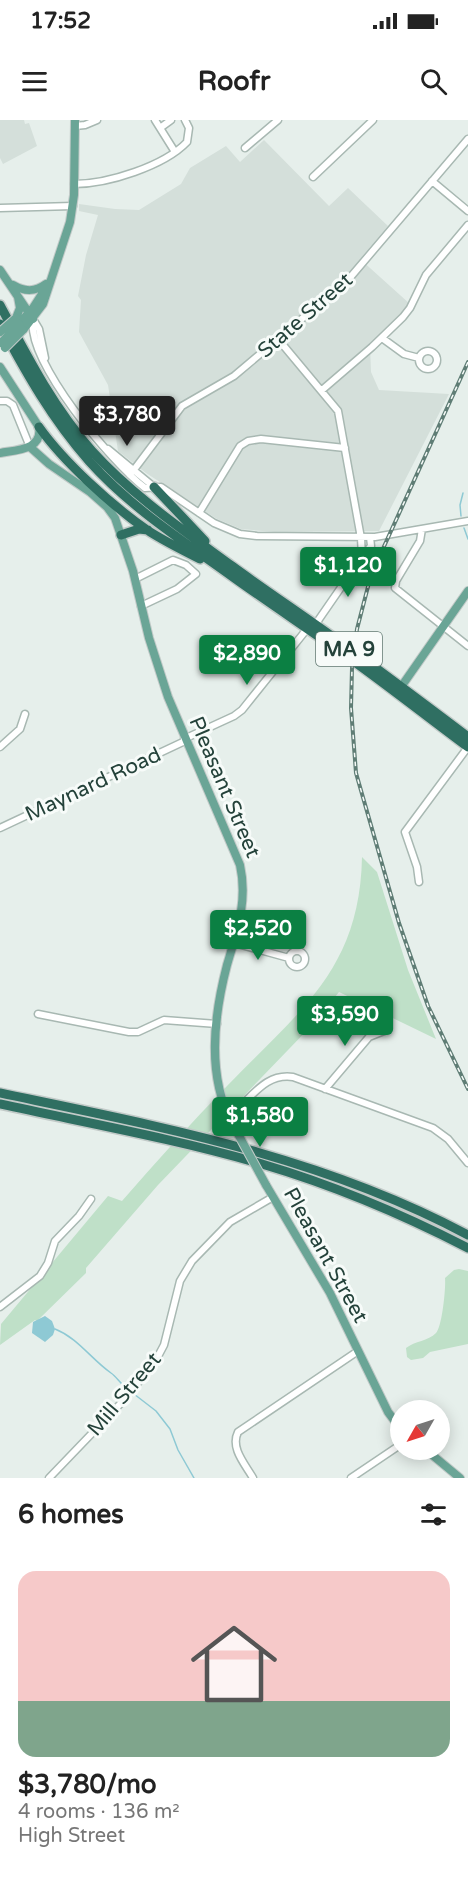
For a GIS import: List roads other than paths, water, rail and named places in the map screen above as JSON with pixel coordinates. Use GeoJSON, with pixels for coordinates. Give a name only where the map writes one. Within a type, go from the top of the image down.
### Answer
{"type":"FeatureCollection","features":[{"type":"Feature","properties":{"kind":"highway","name":"MA 9"},"geometry":{"type":"LineString","coordinates":[[0,305],[48,393],[93,452],[139,497],[468,747]]}},
{"type":"Feature","properties":{"kind":"highway","name":"MA 9"},"geometry":{"type":"LineString","coordinates":[[0,324],[43,401],[64,431],[100,473],[155,521],[241,583],[401,687],[468,737]]}},
{"type":"Feature","properties":{"kind":"highway"},"geometry":{"type":"LineString","coordinates":[[39,427],[56,448],[92,484],[148,530],[241,583]]}},
{"type":"Feature","properties":{"kind":"highway"},"geometry":{"type":"LineString","coordinates":[[154,487],[228,563]]}},
{"type":"Feature","properties":{"kind":"highway"},"geometry":{"type":"LineString","coordinates":[[121,535],[139,529],[148,530]]}},
{"type":"Feature","properties":{"kind":"highway"},"geometry":{"type":"LineString","coordinates":[[0,1093],[197,1135],[270,1154],[368,1189],[468,1235]]}},
{"type":"Feature","properties":{"kind":"highway"},"geometry":{"type":"LineString","coordinates":[[0,1104],[192,1146],[264,1165],[369,1202],[468,1248]]}},
{"type":"Feature","properties":{"kind":"main road"},"geometry":{"type":"LineString","coordinates":[[0,332],[19,324],[32,315],[50,282],[68,232],[73,206],[75,123]]}},
{"type":"Feature","properties":{"kind":"main road"},"geometry":{"type":"LineString","coordinates":[[0,270],[32,315]]}},
{"type":"Feature","properties":{"kind":"main road"},"geometry":{"type":"LineString","coordinates":[[8,281],[26,290],[39,289],[50,282]]}},
{"type":"Feature","properties":{"kind":"main road"},"geometry":{"type":"LineString","coordinates":[[2,347],[19,324],[18,294]]}},
{"type":"Feature","properties":{"kind":"main road"},"geometry":{"type":"LineString","coordinates":[[0,367],[39,427],[39,437],[30,447],[0,453]]}},
{"type":"Feature","properties":{"kind":"main road","name":"Pleasant Street"},"geometry":{"type":"LineString","coordinates":[[30,447],[49,464],[73,479],[101,502],[115,519],[121,535],[163,682],[242,874],[243,905],[223,983],[217,1024],[216,1071],[220,1095],[230,1119],[266,1185],[330,1293],[383,1404],[390,1414]]}},
{"type":"Feature","properties":{"kind":"main road"},"geometry":{"type":"LineString","coordinates":[[401,687],[468,591]]}},
{"type":"Feature","properties":{"kind":"main road"},"geometry":{"type":"LineString","coordinates":[[438,1460],[460,1478]]}},
{"type":"Feature","properties":{"kind":"street"},"geometry":{"type":"LineString","coordinates":[[75,123],[85,125],[98,120]]}},
{"type":"Feature","properties":{"kind":"street"},"geometry":{"type":"LineString","coordinates":[[155,120],[175,152]]}},
{"type":"Feature","properties":{"kind":"street"},"geometry":{"type":"LineString","coordinates":[[160,128],[171,120]]}},
{"type":"Feature","properties":{"kind":"street"},"geometry":{"type":"LineString","coordinates":[[74,184],[134,173],[175,152],[189,139],[189,128],[185,120]]}},
{"type":"Feature","properties":{"kind":"street"},"geometry":{"type":"LineString","coordinates":[[245,148],[278,120]]}},
{"type":"Feature","properties":{"kind":"street"},"geometry":{"type":"LineString","coordinates":[[313,177],[373,120]]}},
{"type":"Feature","properties":{"kind":"street","name":"State Street"},"geometry":{"type":"LineString","coordinates":[[132,472],[182,406],[234,376],[348,280],[468,139]]}},
{"type":"Feature","properties":{"kind":"street"},"geometry":{"type":"LineString","coordinates":[[432,181],[468,211]]}},
{"type":"Feature","properties":{"kind":"street"},"geometry":{"type":"LineString","coordinates":[[0,208],[73,206]]}},
{"type":"Feature","properties":{"kind":"street"},"geometry":{"type":"LineString","coordinates":[[322,390],[382,338],[406,312],[426,275],[468,225]]}},
{"type":"Feature","properties":{"kind":"street"},"geometry":{"type":"LineString","coordinates":[[32,315],[36,343],[46,364],[69,402],[105,447],[132,472],[154,487],[164,489],[223,527],[250,535],[361,538],[468,521]]}},
{"type":"Feature","properties":{"kind":"street"},"geometry":{"type":"LineString","coordinates":[[382,338],[404,354],[419,358]]}},
{"type":"Feature","properties":{"kind":"street"},"geometry":{"type":"LineString","coordinates":[[278,339],[338,411],[361,538],[362,557]]}},
{"type":"Feature","properties":{"kind":"street"},"geometry":{"type":"LineString","coordinates":[[0,401],[7,401],[14,407],[30,447]]}},
{"type":"Feature","properties":{"kind":"street"},"geometry":{"type":"LineString","coordinates":[[199,513],[237,450],[248,441],[261,439],[345,448]]}},
{"type":"Feature","properties":{"kind":"street"},"geometry":{"type":"LineString","coordinates":[[422,529],[422,538],[396,581],[395,588],[468,646]]}},
{"type":"Feature","properties":{"kind":"street","name":"Maynard Road"},"geometry":{"type":"LineString","coordinates":[[0,828],[185,740],[242,710],[311,627],[371,546],[370,537]]}},
{"type":"Feature","properties":{"kind":"street"},"geometry":{"type":"LineString","coordinates":[[135,579],[173,560],[186,565],[196,574],[177,589],[141,606]]}},
{"type":"Feature","properties":{"kind":"street"},"geometry":{"type":"LineString","coordinates":[[0,747],[20,729],[25,714]]}},
{"type":"Feature","properties":{"kind":"street"},"geometry":{"type":"LineString","coordinates":[[418,882],[417,867],[405,832],[468,747]]}},
{"type":"Feature","properties":{"kind":"street"},"geometry":{"type":"LineString","coordinates":[[234,943],[289,958]]}},
{"type":"Feature","properties":{"kind":"street"},"geometry":{"type":"LineString","coordinates":[[38,1014],[129,1032],[138,1032],[164,1020],[217,1024]]}},
{"type":"Feature","properties":{"kind":"street"},"geometry":{"type":"LineString","coordinates":[[325,1089],[369,1037],[384,1031]]}},
{"type":"Feature","properties":{"kind":"street"},"geometry":{"type":"LineString","coordinates":[[230,1119],[266,1083],[276,1077],[293,1077],[433,1128],[448,1139],[468,1163]]}},
{"type":"Feature","properties":{"kind":"street","name":"Mill Street"},"geometry":{"type":"LineString","coordinates":[[49,1478],[123,1401],[155,1362],[164,1345],[180,1281],[192,1261],[230,1222],[273,1197]]}},
{"type":"Feature","properties":{"kind":"street"},"geometry":{"type":"LineString","coordinates":[[0,1307],[40,1276],[48,1263],[56,1241],[91,1199]]}},
{"type":"Feature","properties":{"kind":"street"},"geometry":{"type":"LineString","coordinates":[[253,1478],[236,1448],[237,1432],[358,1351]]}},
{"type":"Feature","properties":{"kind":"street"},"geometry":{"type":"LineString","coordinates":[[351,1478],[390,1452]]}},
{"type":"Feature","properties":{"kind":"water"},"geometry":{"type":"Polygon","coordinates":[[[45,1316],[52,1321],[55,1329],[53,1335],[45,1342],[32,1333],[33,1322],[45,1316]]]}},
{"type":"Feature","properties":{"kind":"waterway"},"geometry":{"type":"LineString","coordinates":[[461,516],[460,505],[463,493]]}},
{"type":"Feature","properties":{"kind":"waterway"},"geometry":{"type":"LineString","coordinates":[[464,528],[468,539]]}},
{"type":"Feature","properties":{"kind":"waterway"},"geometry":{"type":"LineString","coordinates":[[55,1329],[78,1343],[128,1389]]}},
{"type":"Feature","properties":{"kind":"waterway"},"geometry":{"type":"LineString","coordinates":[[134,1394],[156,1411],[170,1429],[178,1450],[194,1478]]}},
{"type":"Feature","properties":{"kind":"railway"},"geometry":{"type":"LineString","coordinates":[[468,362],[371,575],[357,629],[352,668],[351,708],[356,773],[399,923],[428,1006],[468,1089]]}}]}
